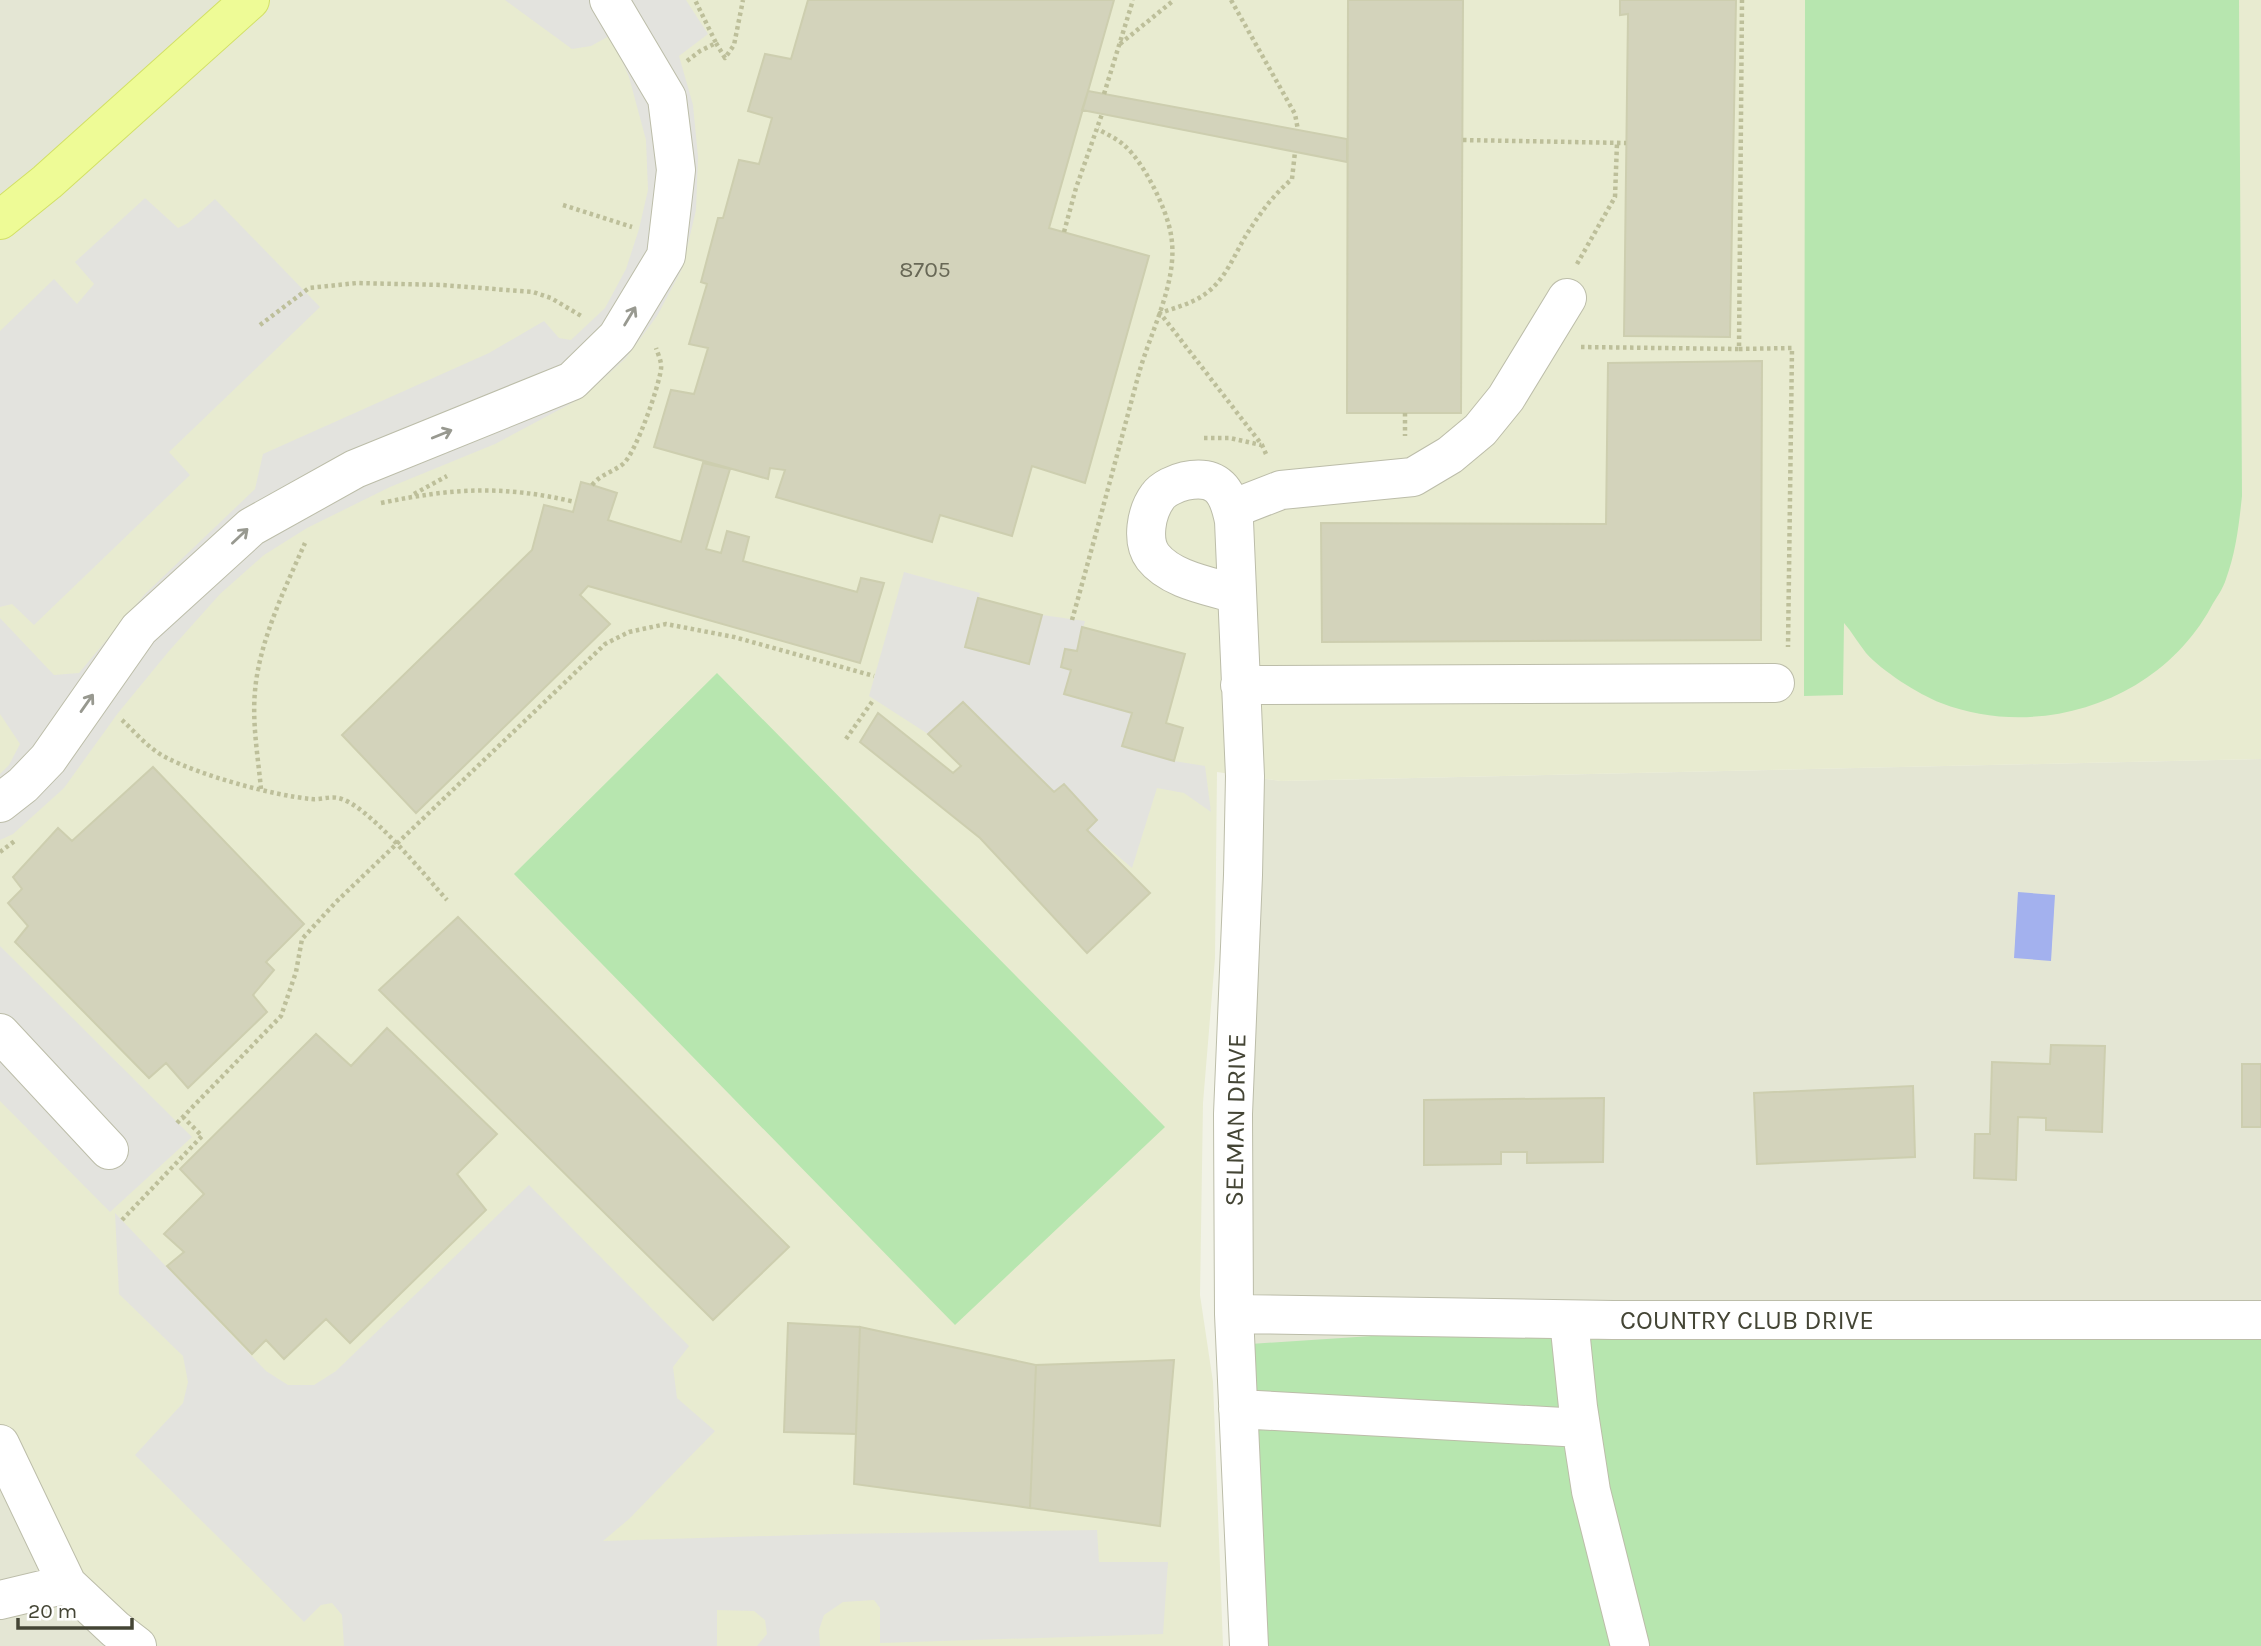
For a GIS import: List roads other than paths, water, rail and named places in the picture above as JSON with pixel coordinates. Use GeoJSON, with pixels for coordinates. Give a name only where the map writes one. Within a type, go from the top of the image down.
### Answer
{"type":"FeatureCollection","features":[{"type":"Feature","properties":{"kind":"main road"},"geometry":{"type":"LineString","coordinates":[[0,220],[47,182],[250,0]]}},
{"type":"Feature","properties":{"kind":"street"},"geometry":{"type":"LineString","coordinates":[[0,803],[23,785],[48,759],[139,629],[251,527],[355,469],[572,381],[635,338],[666,256],[676,170],[667,98],[609,0]]}},
{"type":"Feature","properties":{"kind":"street"},"geometry":{"type":"LineString","coordinates":[[1236,594],[1189,579],[1166,568],[1152,556],[1146,519],[1158,495],[1177,483],[1199,478],[1215,482],[1229,498],[1232,509],[1281,490],[1413,477],[1450,455],[1480,430],[1506,398],[1567,298]]}},
{"type":"Feature","properties":{"kind":"street","name":"SELMAN DRIVE"},"geometry":{"type":"LineString","coordinates":[[1232,509],[1244,801],[1233,1114],[1234,1314],[1249,1646]]}},
{"type":"Feature","properties":{"kind":"street"},"geometry":{"type":"LineString","coordinates":[[1240,685],[1775,683]]}},
{"type":"Feature","properties":{"kind":"street"},"geometry":{"type":"LineString","coordinates":[[0,1033],[109,1150]]}},
{"type":"Feature","properties":{"kind":"street","name":"COUNTRY CLUB DRIVE"},"geometry":{"type":"LineString","coordinates":[[1234,1314],[1569,1320],[2261,1320]]}},
{"type":"Feature","properties":{"kind":"street"},"geometry":{"type":"LineString","coordinates":[[1569,1320],[1591,1491],[1630,1646]]}},
{"type":"Feature","properties":{"kind":"street"},"geometry":{"type":"LineString","coordinates":[[1238,1409],[1581,1428]]}},
{"type":"Feature","properties":{"kind":"street"},"geometry":{"type":"LineString","coordinates":[[0,1444],[67,1584],[137,1646]]}},
{"type":"Feature","properties":{"kind":"street"},"geometry":{"type":"LineString","coordinates":[[0,1600],[67,1584]]}},
{"type":"Feature","properties":{"kind":"water"},"geometry":{"type":"Polygon","coordinates":[[[2018,892],[2055,895],[2051,961],[2014,958],[2018,892]]]}}]}
